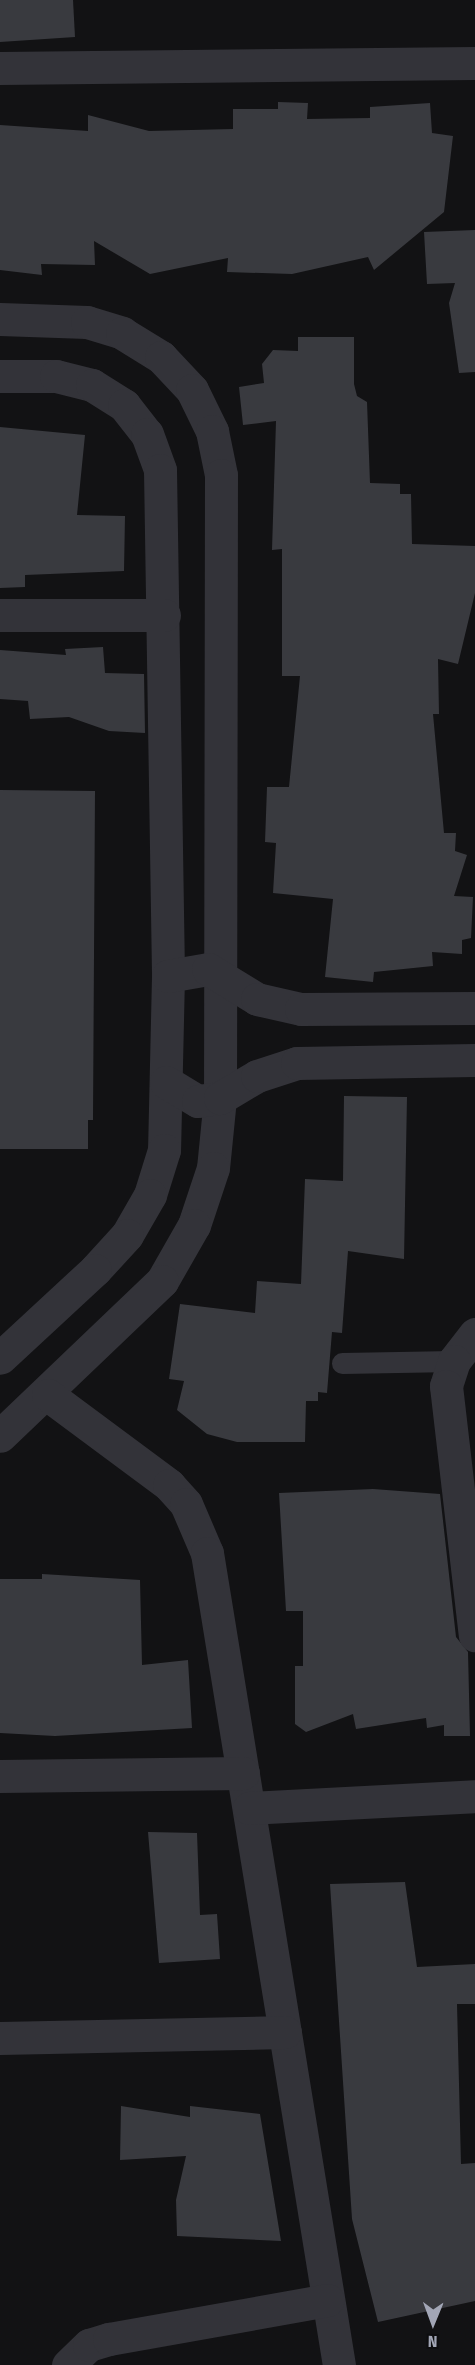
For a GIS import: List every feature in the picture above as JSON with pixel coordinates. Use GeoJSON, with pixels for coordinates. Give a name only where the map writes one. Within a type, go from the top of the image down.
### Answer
{"type":"FeatureCollection","features":[{"type":"Feature","properties":{"kind":"street"},"geometry":{"type":"LineString","coordinates":[[0,68],[475,63]]}},
{"type":"Feature","properties":{"kind":"street"},"geometry":{"type":"LineString","coordinates":[[0,319],[87,322],[122,333],[161,357],[192,390],[213,431],[221,475],[220,1098],[213,1168],[181,1252],[138,1307],[48,1395],[0,1436]]}},
{"type":"Feature","properties":{"kind":"street"},"geometry":{"type":"LineString","coordinates":[[0,376],[56,376],[92,385],[124,405],[147,434],[160,470],[168,976],[164,1150],[150,1195],[127,1235],[0,1358]]}},
{"type":"Feature","properties":{"kind":"street"},"geometry":{"type":"LineString","coordinates":[[0,615],[164,615]]}},
{"type":"Feature","properties":{"kind":"street"},"geometry":{"type":"LineString","coordinates":[[168,976],[195,967],[220,975],[279,1006],[475,1008]]}},
{"type":"Feature","properties":{"kind":"street"},"geometry":{"type":"LineString","coordinates":[[166,1082],[185,1097],[220,1098],[257,1076],[297,1064],[475,1060]]}},
{"type":"Feature","properties":{"kind":"street"},"geometry":{"type":"LineString","coordinates":[[475,1334],[454,1361],[446,1386],[475,1635]]}},
{"type":"Feature","properties":{"kind":"street"},"geometry":{"type":"LineString","coordinates":[[48,1395],[169,1485],[199,1528],[249,1808],[339,2365]]}},
{"type":"Feature","properties":{"kind":"street"},"geometry":{"type":"LineString","coordinates":[[0,1776],[243,1773]]}},
{"type":"Feature","properties":{"kind":"street"},"geometry":{"type":"LineString","coordinates":[[249,1808],[475,1796]]}},
{"type":"Feature","properties":{"kind":"street"},"geometry":{"type":"LineString","coordinates":[[0,2038],[285,2032]]}},
{"type":"Feature","properties":{"kind":"street"},"geometry":{"type":"LineString","coordinates":[[68,2365],[89,2345],[109,2339],[328,2300]]}},
{"type":"Feature","properties":{"kind":"lane"},"geometry":{"type":"LineString","coordinates":[[342,1363],[454,1361]]}},
{"type":"Feature","properties":{"kind":"building"},"geometry":{"type":"Polygon","coordinates":[[[0,0],[73,0],[75,37],[0,42],[0,0]]]}},
{"type":"Feature","properties":{"kind":"building"},"geometry":{"type":"Polygon","coordinates":[[[278,102],[308,103],[307,119],[370,118],[370,107],[430,103],[432,133],[453,136],[444,212],[374,270],[368,257],[292,274],[227,272],[228,258],[150,274],[94,241],[95,265],[41,264],[42,275],[0,270],[0,125],[88,131],[88,115],[149,131],[233,129],[233,109],[278,109],[278,102]]]}},
{"type":"Feature","properties":{"kind":"building"},"geometry":{"type":"Polygon","coordinates":[[[475,230],[475,372],[459,373],[449,303],[455,283],[427,284],[424,232],[475,230]]]}},
{"type":"Feature","properties":{"kind":"building"},"geometry":{"type":"Polygon","coordinates":[[[298,337],[354,337],[354,384],[357,396],[367,402],[370,483],[400,484],[400,494],[411,494],[412,544],[475,546],[475,593],[458,664],[438,659],[439,714],[433,714],[444,833],[456,833],[455,851],[467,855],[454,896],[473,897],[471,938],[462,940],[462,954],[432,952],[433,966],[374,972],[373,982],[325,977],[333,899],[273,893],[276,843],[265,842],[267,787],[289,787],[300,676],[282,676],[282,549],[272,550],[276,421],[243,425],[239,387],[264,383],[262,364],[273,350],[298,351],[298,337]]]}},
{"type":"Feature","properties":{"kind":"building"},"geometry":{"type":"Polygon","coordinates":[[[0,427],[85,435],[77,515],[125,516],[124,571],[25,575],[25,587],[0,588],[0,427]]]}},
{"type":"Feature","properties":{"kind":"building"},"geometry":{"type":"Polygon","coordinates":[[[103,647],[105,673],[144,674],[145,733],[109,731],[69,717],[30,719],[28,701],[0,699],[0,650],[66,655],[65,649],[103,647]]]}},
{"type":"Feature","properties":{"kind":"building"},"geometry":{"type":"Polygon","coordinates":[[[0,790],[95,791],[93,1120],[88,1120],[88,1149],[0,1149],[0,790]]]}},
{"type":"Feature","properties":{"kind":"building"},"geometry":{"type":"Polygon","coordinates":[[[344,1096],[407,1097],[404,1259],[348,1251],[342,1333],[332,1332],[327,1393],[318,1392],[318,1401],[306,1401],[305,1442],[237,1442],[207,1434],[177,1410],[184,1381],[169,1379],[180,1304],[255,1313],[257,1281],[301,1284],[305,1179],[343,1181],[344,1096]]]}},
{"type":"Feature","properties":{"kind":"building"},"geometry":{"type":"Polygon","coordinates":[[[373,1489],[440,1494],[456,1637],[468,1652],[470,1736],[444,1736],[444,1725],[427,1728],[426,1718],[356,1729],[353,1714],[306,1732],[295,1724],[295,1666],[303,1666],[303,1611],[286,1611],[279,1493],[373,1489]]]}},
{"type":"Feature","properties":{"kind":"building"},"geometry":{"type":"Polygon","coordinates":[[[42,1574],[140,1580],[142,1665],[188,1660],[192,1728],[55,1736],[0,1733],[0,1579],[42,1579],[42,1574]]]}},
{"type":"Feature","properties":{"kind":"building"},"geometry":{"type":"Polygon","coordinates":[[[148,1832],[197,1833],[200,1915],[217,1914],[220,1959],[159,1963],[148,1832]]]}},
{"type":"Feature","properties":{"kind":"building"},"geometry":{"type":"Polygon","coordinates":[[[405,1882],[417,1967],[475,1964],[475,2004],[457,2004],[461,2164],[475,2163],[475,2301],[378,2322],[352,2219],[330,1884],[405,1882]]]}},
{"type":"Feature","properties":{"kind":"building"},"geometry":{"type":"Polygon","coordinates":[[[121,2106],[190,2117],[190,2106],[260,2114],[281,2241],[177,2236],[176,2200],[186,2156],[120,2160],[121,2106]]]}}]}
